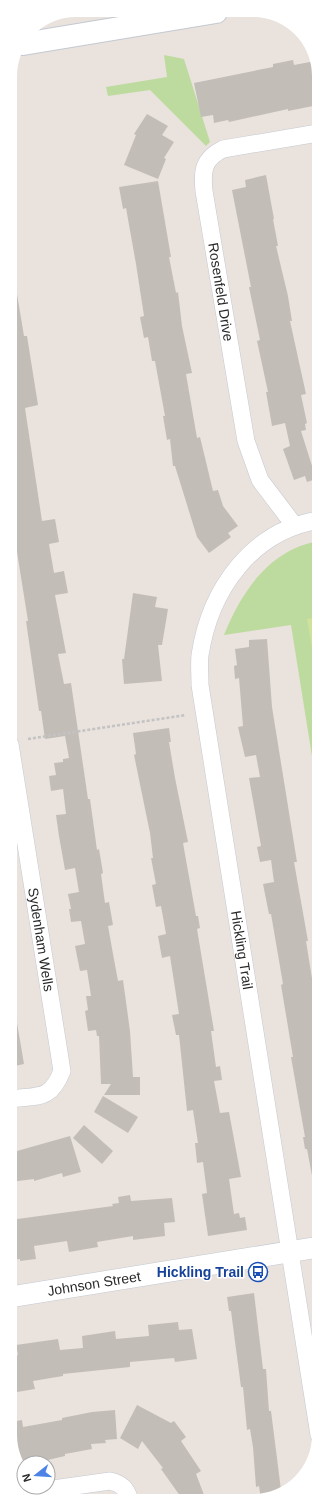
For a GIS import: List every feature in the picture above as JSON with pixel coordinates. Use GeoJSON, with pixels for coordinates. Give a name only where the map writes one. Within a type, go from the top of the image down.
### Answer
{"type":"FeatureCollection","features":[{"type":"Feature","properties":{"kind":"main road"},"geometry":{"type":"LineString","coordinates":[[27,43],[186,17]]}},
{"type":"Feature","properties":{"kind":"street","name":"Rosenfeld Drive"},"geometry":{"type":"LineString","coordinates":[[294,525],[260,480],[246,441],[204,191],[203,172],[208,161],[214,154],[223,149],[312,133]]}},
{"type":"Feature","properties":{"kind":"street","name":"Hickling Trail"},"geometry":{"type":"LineString","coordinates":[[312,521],[294,525],[279,533],[259,547],[242,562],[226,582],[214,605],[205,630],[200,656],[200,685],[312,1391]]}},
{"type":"Feature","properties":{"kind":"street","name":"Sydenham Wells"},"geometry":{"type":"LineString","coordinates":[[17,788],[62,1071],[57,1084],[48,1093],[17,1098]]}},
{"type":"Feature","properties":{"kind":"street","name":"Johnson Street"},"geometry":{"type":"LineString","coordinates":[[17,1296],[312,1248]]}},
{"type":"Feature","properties":{"kind":"street"},"geometry":{"type":"LineString","coordinates":[[56,1489],[110,1481],[119,1483],[127,1490],[128,1494]]}},
{"type":"Feature","properties":{"kind":"path"},"geometry":{"type":"LineString","coordinates":[[28,739],[186,714]]}},
{"type":"Feature","properties":{"kind":"green space"},"geometry":{"type":"Polygon","coordinates":[[[164,55],[184,59],[210,142],[206,146],[150,90],[108,96],[106,87],[167,77],[164,55]]]}},
{"type":"Feature","properties":{"kind":"green space"},"geometry":{"type":"Polygon","coordinates":[[[312,543],[312,756],[291,625],[224,635],[239,603],[260,575],[272,563],[286,553],[312,543]]]}},
{"type":"Feature","properties":{"kind":"green space"},"geometry":{"type":"Polygon","coordinates":[[[312,618],[312,648],[307,619],[312,618]]]}},
{"type":"Feature","properties":{"kind":"building"},"geometry":{"type":"Polygon","coordinates":[[[293,60],[294,65],[310,62],[312,76],[312,106],[288,111],[288,109],[229,122],[228,120],[214,123],[213,115],[201,117],[194,83],[273,67],[273,64],[293,60]]]}},
{"type":"Feature","properties":{"kind":"building"},"geometry":{"type":"Polygon","coordinates":[[[147,114],[168,126],[162,135],[174,142],[164,158],[166,159],[158,179],[124,165],[136,135],[134,134],[147,114]]]}},
{"type":"Feature","properties":{"kind":"building"},"geometry":{"type":"Polygon","coordinates":[[[266,175],[278,246],[276,246],[288,296],[292,321],[290,321],[306,394],[301,395],[307,423],[305,424],[306,430],[301,431],[312,466],[312,480],[307,482],[305,476],[294,480],[283,449],[290,446],[285,423],[272,426],[266,392],[268,392],[257,341],[260,340],[232,190],[246,187],[245,180],[266,175]]]}},
{"type":"Feature","properties":{"kind":"building"},"geometry":{"type":"Polygon","coordinates":[[[158,181],[171,257],[169,257],[176,293],[178,292],[182,326],[192,373],[186,374],[197,438],[200,437],[213,491],[218,490],[223,506],[238,526],[228,533],[231,537],[209,553],[197,537],[175,466],[173,466],[170,439],[167,440],[163,416],[165,416],[155,361],[152,361],[148,337],[144,338],[140,317],[144,316],[136,264],[126,208],[123,209],[119,187],[158,181]]]}},
{"type":"Feature","properties":{"kind":"building"},"geometry":{"type":"Polygon","coordinates":[[[17,294],[24,336],[27,336],[38,405],[25,408],[42,521],[55,519],[59,542],[49,544],[54,573],[64,571],[68,593],[55,595],[66,653],[58,654],[64,684],[71,683],[88,799],[90,799],[97,850],[99,849],[103,873],[101,874],[105,903],[109,902],[113,925],[108,926],[118,981],[123,980],[130,1031],[133,1077],[140,1077],[140,1095],[104,1095],[111,1084],[101,1084],[99,1036],[97,1036],[96,1030],[88,1031],[85,1011],[88,1010],[86,996],[91,996],[87,970],[80,971],[75,946],[85,944],[81,921],[71,922],[69,909],[71,909],[68,894],[79,892],[75,868],[65,870],[59,836],[56,815],[66,814],[63,789],[51,791],[49,776],[56,775],[54,763],[63,762],[63,759],[69,758],[65,736],[45,739],[41,711],[39,711],[26,621],[28,621],[17,552],[17,294]]]}},
{"type":"Feature","properties":{"kind":"building"},"geometry":{"type":"Polygon","coordinates":[[[133,593],[157,597],[155,607],[168,609],[162,645],[158,645],[162,681],[124,684],[122,659],[124,659],[133,593]]]}},
{"type":"Feature","properties":{"kind":"building"},"geometry":{"type":"Polygon","coordinates":[[[267,639],[272,707],[297,862],[294,862],[308,941],[306,941],[312,978],[312,1176],[303,1137],[305,1137],[291,1057],[293,1057],[281,985],[283,984],[271,914],[269,914],[263,884],[274,882],[271,860],[260,862],[257,847],[261,846],[249,778],[260,777],[256,755],[245,757],[238,727],[243,726],[239,678],[235,679],[234,666],[237,665],[235,649],[249,647],[249,640],[267,639]]]}},
{"type":"Feature","properties":{"kind":"building"},"geometry":{"type":"Polygon","coordinates":[[[169,728],[171,742],[169,742],[175,778],[188,842],[183,843],[196,916],[198,916],[200,928],[197,929],[214,1031],[211,1031],[216,1067],[220,1066],[222,1080],[214,1081],[220,1113],[229,1112],[241,1177],[229,1179],[234,1214],[239,1213],[240,1218],[245,1217],[247,1230],[208,1236],[202,1194],[207,1193],[203,1162],[197,1163],[195,1143],[198,1143],[193,1110],[187,1111],[179,1035],[176,1035],[172,1015],[179,1014],[170,956],[162,958],[158,936],[166,934],[161,906],[156,907],[152,885],[156,884],[151,858],[153,858],[150,833],[134,755],[136,754],[133,733],[169,728]]]}},
{"type":"Feature","properties":{"kind":"building"},"geometry":{"type":"Polygon","coordinates":[[[17,1023],[24,1064],[17,1066],[17,1023]]]}},
{"type":"Feature","properties":{"kind":"building"},"geometry":{"type":"Polygon","coordinates":[[[103,1096],[138,1117],[128,1133],[94,1112],[103,1096]]]}},
{"type":"Feature","properties":{"kind":"building"},"geometry":{"type":"Polygon","coordinates":[[[84,1125],[113,1151],[102,1164],[73,1138],[84,1125]]]}},
{"type":"Feature","properties":{"kind":"building"},"geometry":{"type":"Polygon","coordinates":[[[70,1136],[81,1172],[63,1177],[62,1173],[34,1181],[34,1179],[17,1181],[17,1151],[70,1136]]]}},
{"type":"Feature","properties":{"kind":"building"},"geometry":{"type":"Polygon","coordinates":[[[130,1195],[131,1201],[172,1198],[175,1222],[164,1223],[165,1236],[133,1240],[133,1236],[97,1242],[98,1247],[69,1252],[67,1241],[34,1246],[36,1259],[20,1261],[20,1259],[17,1259],[17,1219],[113,1206],[112,1204],[119,1203],[118,1197],[130,1195]]]}},
{"type":"Feature","properties":{"kind":"building"},"geometry":{"type":"Polygon","coordinates":[[[254,1293],[263,1369],[266,1369],[269,1411],[271,1411],[281,1487],[268,1492],[260,1493],[259,1486],[256,1487],[253,1447],[250,1429],[247,1430],[243,1387],[241,1387],[231,1311],[229,1311],[227,1297],[254,1293]]]}},
{"type":"Feature","properties":{"kind":"building"},"geometry":{"type":"Polygon","coordinates":[[[178,1322],[179,1330],[192,1329],[197,1359],[175,1362],[174,1358],[130,1362],[130,1367],[63,1374],[63,1376],[33,1381],[35,1389],[17,1392],[17,1345],[58,1339],[60,1350],[83,1348],[82,1336],[115,1331],[116,1339],[149,1336],[148,1325],[178,1322]]]}},
{"type":"Feature","properties":{"kind":"building"},"geometry":{"type":"Polygon","coordinates":[[[137,1405],[171,1423],[174,1421],[186,1437],[181,1441],[201,1471],[196,1474],[204,1494],[179,1494],[161,1469],[163,1468],[142,1441],[138,1449],[120,1438],[137,1405]]]}},
{"type":"Feature","properties":{"kind":"building"},"geometry":{"type":"Polygon","coordinates":[[[115,1410],[117,1439],[105,1440],[106,1443],[91,1444],[92,1449],[65,1454],[65,1456],[56,1458],[56,1455],[20,1455],[17,1435],[17,1421],[22,1420],[23,1427],[62,1420],[62,1418],[92,1412],[115,1410]]]}},
{"type":"Feature","properties":{"kind":"place","name":"Hickling Trail"},"geometry":{"type":"Point","coordinates":[258,1272]}}]}
